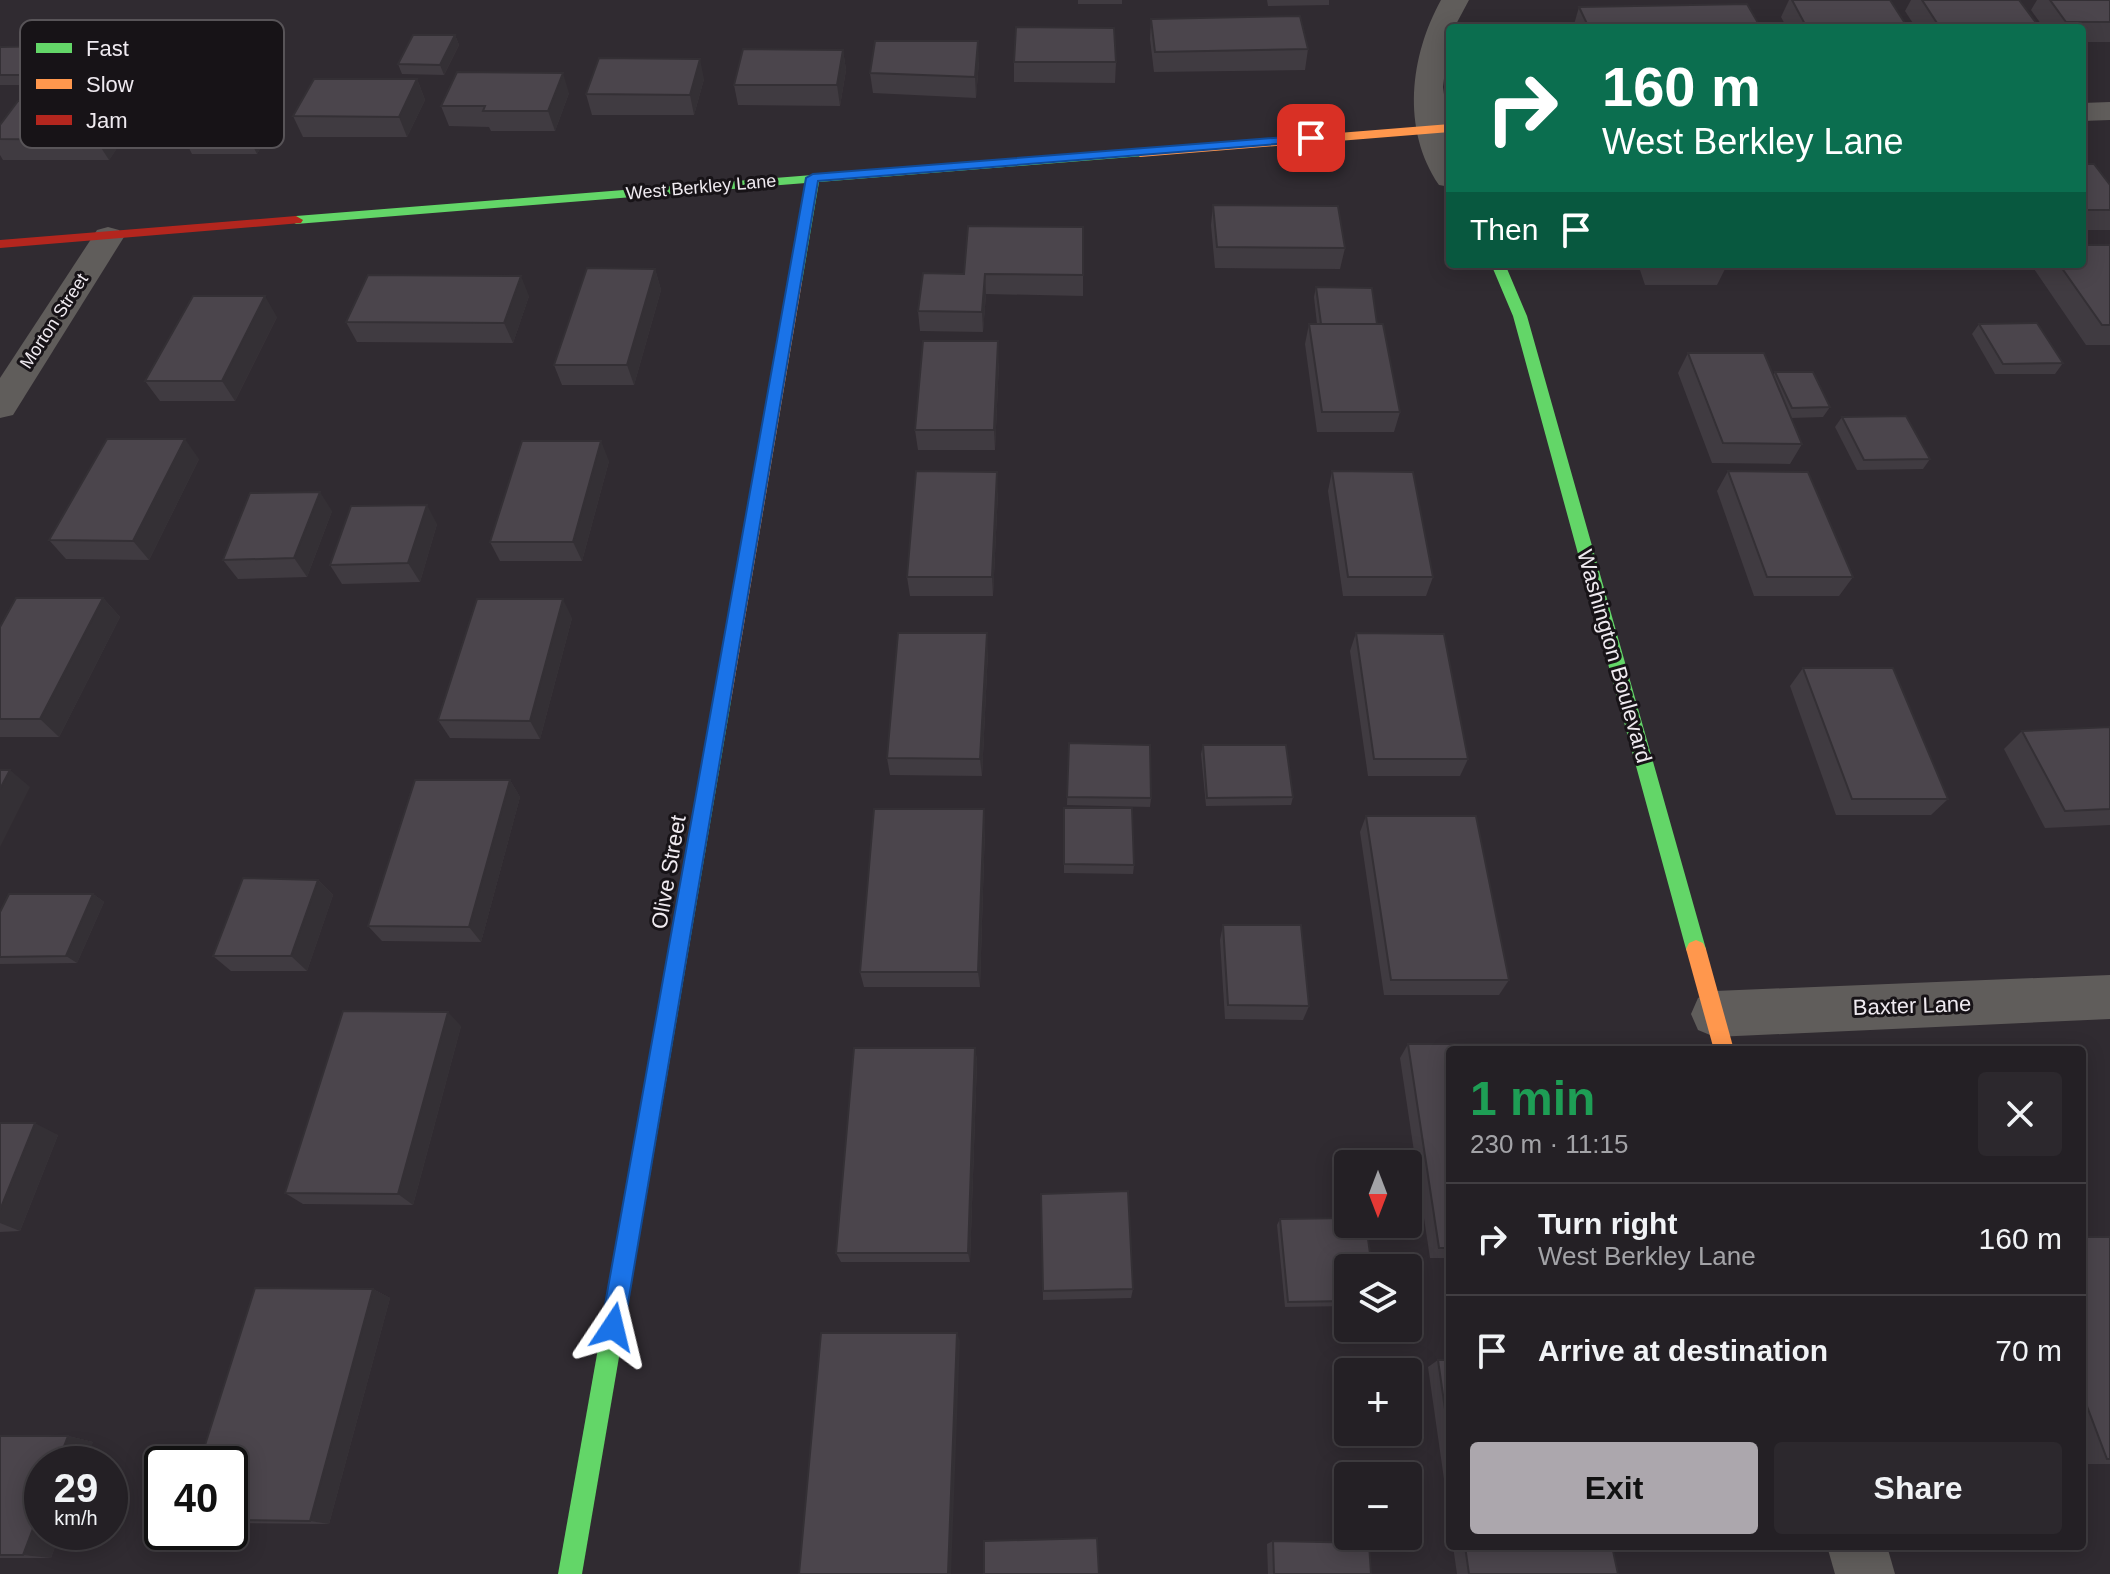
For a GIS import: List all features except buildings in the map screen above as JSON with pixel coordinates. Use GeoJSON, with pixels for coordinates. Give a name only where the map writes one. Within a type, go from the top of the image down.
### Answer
{"type":"FeatureCollection","features":[{"type":"Feature","properties":{"kind":"street"},"geometry":{"type":"LineString","coordinates":[[1446,153],[1442,128],[1427,91],[1437,34],[1455,0]]}},
{"type":"Feature","properties":{"kind":"street"},"geometry":{"type":"LineString","coordinates":[[2086,112],[2110,111]]}},
{"type":"Feature","properties":{"kind":"street","name":"West Berkley Lane"},"geometry":{"type":"LineString","coordinates":[[0,244],[1442,128]]}},
{"type":"Feature","properties":{"kind":"street","name":"Olive Street"},"geometry":{"type":"LineString","coordinates":[[570,1574],[813,178]]}},
{"type":"Feature","properties":{"kind":"street","name":"Morton Street"},"geometry":{"type":"LineString","coordinates":[[0,406],[108,237]]}},
{"type":"Feature","properties":{"kind":"street","name":"Washington Boulevard"},"geometry":{"type":"LineString","coordinates":[[1500,268],[1524,331],[1720,1032]]}},
{"type":"Feature","properties":{"kind":"street","name":"Baxter Lane"},"geometry":{"type":"LineString","coordinates":[[1720,1032],[2110,997]]}},
{"type":"Feature","properties":{"kind":"street"},"geometry":{"type":"LineString","coordinates":[[1858,1550],[1865,1574]]}},
{"type":"Feature","properties":{"kind":"traffic: fast"},"geometry":{"type":"LineString","coordinates":[[296,220],[1140,153]]}},
{"type":"Feature","properties":{"kind":"traffic: fast"},"geometry":{"type":"LineString","coordinates":[[795,282],[813,178]]}},
{"type":"Feature","properties":{"kind":"traffic: fast"},"geometry":{"type":"LineString","coordinates":[[1500,268],[1520,316],[1696,949]]}},
{"type":"Feature","properties":{"kind":"traffic: fast"},"geometry":{"type":"LineString","coordinates":[[570,1574],[722,701]]}},
{"type":"Feature","properties":{"kind":"traffic: slow"},"geometry":{"type":"LineString","coordinates":[[1140,153],[1446,128]]}},
{"type":"Feature","properties":{"kind":"traffic: slow"},"geometry":{"type":"LineString","coordinates":[[722,701],[795,282]]}},
{"type":"Feature","properties":{"kind":"traffic: slow"},"geometry":{"type":"LineString","coordinates":[[1696,949],[1723,1046]]}},
{"type":"Feature","properties":{"kind":"traffic: jam"},"geometry":{"type":"LineString","coordinates":[[0,244],[296,220]]}},
{"type":"Feature","properties":{"kind":"route"},"geometry":{"type":"LineString","coordinates":[[613,1327],[813,178],[1311,138]]}}]}
